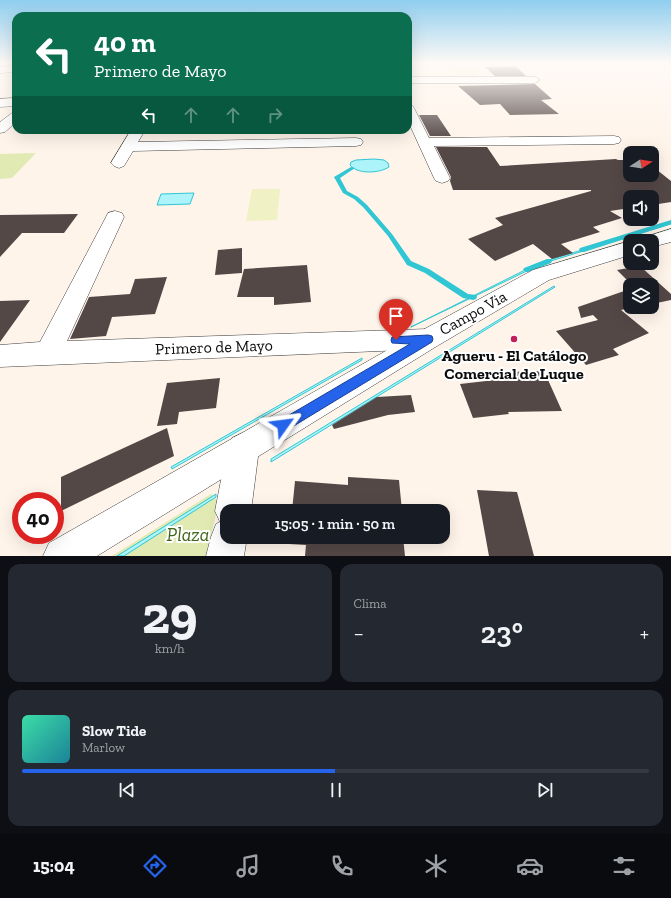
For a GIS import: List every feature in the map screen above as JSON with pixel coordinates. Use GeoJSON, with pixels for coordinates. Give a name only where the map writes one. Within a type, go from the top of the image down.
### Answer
{"type":"FeatureCollection","features":[{"type":"Feature","properties":{"kind":"street"},"geometry":{"type":"LineString","coordinates":[[0,103],[12,102]]}},
{"type":"Feature","properties":{"kind":"street"},"geometry":{"type":"LineString","coordinates":[[412,116],[442,178]]}},
{"type":"Feature","properties":{"kind":"street"},"geometry":{"type":"LineString","coordinates":[[0,129],[12,119]]}},
{"type":"Feature","properties":{"kind":"street"},"geometry":{"type":"LineString","coordinates":[[119,163],[136,134]]}},
{"type":"Feature","properties":{"kind":"street"},"geometry":{"type":"LineString","coordinates":[[424,142],[614,140]]}},
{"type":"Feature","properties":{"kind":"street"},"geometry":{"type":"LineString","coordinates":[[128,147],[356,142]]}},
{"type":"Feature","properties":{"kind":"street"},"geometry":{"type":"LineString","coordinates":[[48,353],[115,217]]}},
{"type":"Feature","properties":{"kind":"street"},"geometry":{"type":"LineString","coordinates":[[659,239],[671,235]]}},
{"type":"Feature","properties":{"kind":"street","name":"Campo Via"},"geometry":{"type":"LineString","coordinates":[[62,556],[428,339],[541,275],[623,250]]}},
{"type":"Feature","properties":{"kind":"street","name":"Primero de Mayo"},"geometry":{"type":"LineString","coordinates":[[0,356],[428,339]]}},
{"type":"Feature","properties":{"kind":"street"},"geometry":{"type":"LineString","coordinates":[[234,504],[244,449]]}},
{"type":"Feature","properties":{"kind":"street"},"geometry":{"type":"LineString","coordinates":[[225,556],[228,544]]}},
{"type":"Feature","properties":{"kind":"green space"},"geometry":{"type":"Polygon","coordinates":[[[36,153],[12,178],[0,179],[0,154],[36,153]]]}},
{"type":"Feature","properties":{"kind":"green space"},"geometry":{"type":"Polygon","coordinates":[[[252,189],[280,189],[277,220],[246,221],[252,189]]]}},
{"type":"Feature","properties":{"kind":"green space","name":"Plaza"},"geometry":{"type":"Polygon","coordinates":[[[211,494],[219,502],[206,556],[112,556],[211,494]]]}},
{"type":"Feature","properties":{"kind":"water"},"geometry":{"type":"Polygon","coordinates":[[[356,160],[384,160],[388,163],[389,167],[375,172],[363,172],[350,165],[351,162],[356,160]]]}},
{"type":"Feature","properties":{"kind":"water"},"geometry":{"type":"Polygon","coordinates":[[[194,193],[190,204],[157,205],[161,194],[194,193]]]}},
{"type":"Feature","properties":{"kind":"water"},"geometry":{"type":"Polygon","coordinates":[[[671,223],[638,234],[635,234],[671,223]]]}},
{"type":"Feature","properties":{"kind":"water"},"geometry":{"type":"Polygon","coordinates":[[[623,238],[541,264],[539,263],[623,238]]]}},
{"type":"Feature","properties":{"kind":"water"},"geometry":{"type":"Polygon","coordinates":[[[533,266],[535,267],[411,327],[533,266]]]}},
{"type":"Feature","properties":{"kind":"water"},"geometry":{"type":"Polygon","coordinates":[[[554,286],[555,287],[271,462],[271,459],[554,286]]]}},
{"type":"Feature","properties":{"kind":"water"},"geometry":{"type":"Polygon","coordinates":[[[362,358],[362,360],[172,469],[171,467],[362,358]]]}},
{"type":"Feature","properties":{"kind":"water"},"geometry":{"type":"Polygon","coordinates":[[[216,494],[216,497],[124,556],[117,556],[216,494]]]}},
{"type":"Feature","properties":{"kind":"building"},"geometry":{"type":"Polygon","coordinates":[[[461,89],[541,89],[552,99],[541,100],[559,114],[510,115],[500,104],[480,105],[461,89]]]}},
{"type":"Feature","properties":{"kind":"building"},"geometry":{"type":"Polygon","coordinates":[[[419,115],[437,115],[451,136],[430,136],[419,115]]]}},
{"type":"Feature","properties":{"kind":"building"},"geometry":{"type":"Polygon","coordinates":[[[436,147],[487,147],[500,166],[616,159],[623,160],[623,182],[659,182],[659,172],[671,181],[671,202],[659,204],[659,190],[623,190],[623,209],[610,211],[622,218],[593,227],[600,232],[561,244],[573,253],[552,259],[533,244],[495,261],[468,239],[503,225],[495,218],[591,190],[453,190],[450,181],[451,177],[436,147]]]}},
{"type":"Feature","properties":{"kind":"building"},"geometry":{"type":"Polygon","coordinates":[[[78,214],[64,233],[22,233],[0,257],[0,215],[78,214]]]}},
{"type":"Feature","properties":{"kind":"building"},"geometry":{"type":"Polygon","coordinates":[[[242,248],[242,273],[215,275],[218,250],[242,248]]]}},
{"type":"Feature","properties":{"kind":"building"},"geometry":{"type":"Polygon","coordinates":[[[307,265],[311,302],[274,305],[274,297],[237,297],[244,269],[307,265]]]}},
{"type":"Feature","properties":{"kind":"building"},"geometry":{"type":"Polygon","coordinates":[[[617,270],[644,270],[653,278],[625,278],[617,270]]]}},
{"type":"Feature","properties":{"kind":"building"},"geometry":{"type":"Polygon","coordinates":[[[167,277],[155,314],[112,317],[106,336],[70,339],[89,297],[130,294],[135,279],[167,277]]]}},
{"type":"Feature","properties":{"kind":"building"},"geometry":{"type":"Polygon","coordinates":[[[659,283],[671,294],[671,300],[659,303],[659,283]]]}},
{"type":"Feature","properties":{"kind":"building"},"geometry":{"type":"Polygon","coordinates":[[[623,291],[623,310],[621,310],[623,314],[626,314],[649,333],[613,349],[619,355],[586,365],[556,331],[598,320],[593,315],[581,318],[578,307],[623,291]]]}},
{"type":"Feature","properties":{"kind":"building"},"geometry":{"type":"Polygon","coordinates":[[[30,300],[0,342],[0,301],[30,300]]]}},
{"type":"Feature","properties":{"kind":"building"},"geometry":{"type":"Polygon","coordinates":[[[544,371],[562,411],[508,412],[509,414],[473,418],[460,384],[512,378],[509,372],[544,371]]]}},
{"type":"Feature","properties":{"kind":"building"},"geometry":{"type":"Polygon","coordinates":[[[220,378],[216,408],[179,412],[177,424],[157,426],[167,383],[220,378]]]}},
{"type":"Feature","properties":{"kind":"building"},"geometry":{"type":"Polygon","coordinates":[[[411,395],[415,412],[388,415],[334,429],[332,425],[377,397],[411,395]]]}},
{"type":"Feature","properties":{"kind":"building"},"geometry":{"type":"Polygon","coordinates":[[[167,428],[174,456],[64,510],[64,492],[61,492],[61,477],[167,428]]]}},
{"type":"Feature","properties":{"kind":"building"},"geometry":{"type":"Polygon","coordinates":[[[348,477],[399,480],[401,504],[293,504],[295,481],[348,485],[348,477]]]}},
{"type":"Feature","properties":{"kind":"building"},"geometry":{"type":"Polygon","coordinates":[[[477,490],[517,492],[534,556],[489,556],[477,490]]]}},
{"type":"Feature","properties":{"kind":"building"},"geometry":{"type":"Polygon","coordinates":[[[289,544],[404,544],[405,556],[305,556],[306,545],[289,544]]]}},
{"type":"Feature","properties":{"kind":"waterway"},"geometry":{"type":"LineString","coordinates":[[353,168],[337,177],[345,192],[356,198],[365,206],[390,235],[409,263],[427,271],[466,296],[473,297]]}},
{"type":"Feature","properties":{"kind":"waterway"},"geometry":{"type":"LineString","coordinates":[[582,250],[671,222]]}},
{"type":"Feature","properties":{"kind":"waterway"},"geometry":{"type":"LineString","coordinates":[[526,270],[549,261]]}},
{"type":"Feature","properties":{"kind":"place","name":"Agueru - El Catálogo Comercial de Luque"},"geometry":{"type":"Point","coordinates":[514,339]}},
{"type":"Feature","properties":{"kind":"route"},"geometry":{"type":"LineString","coordinates":[[283,425],[428,339],[396,340]]}}]}
